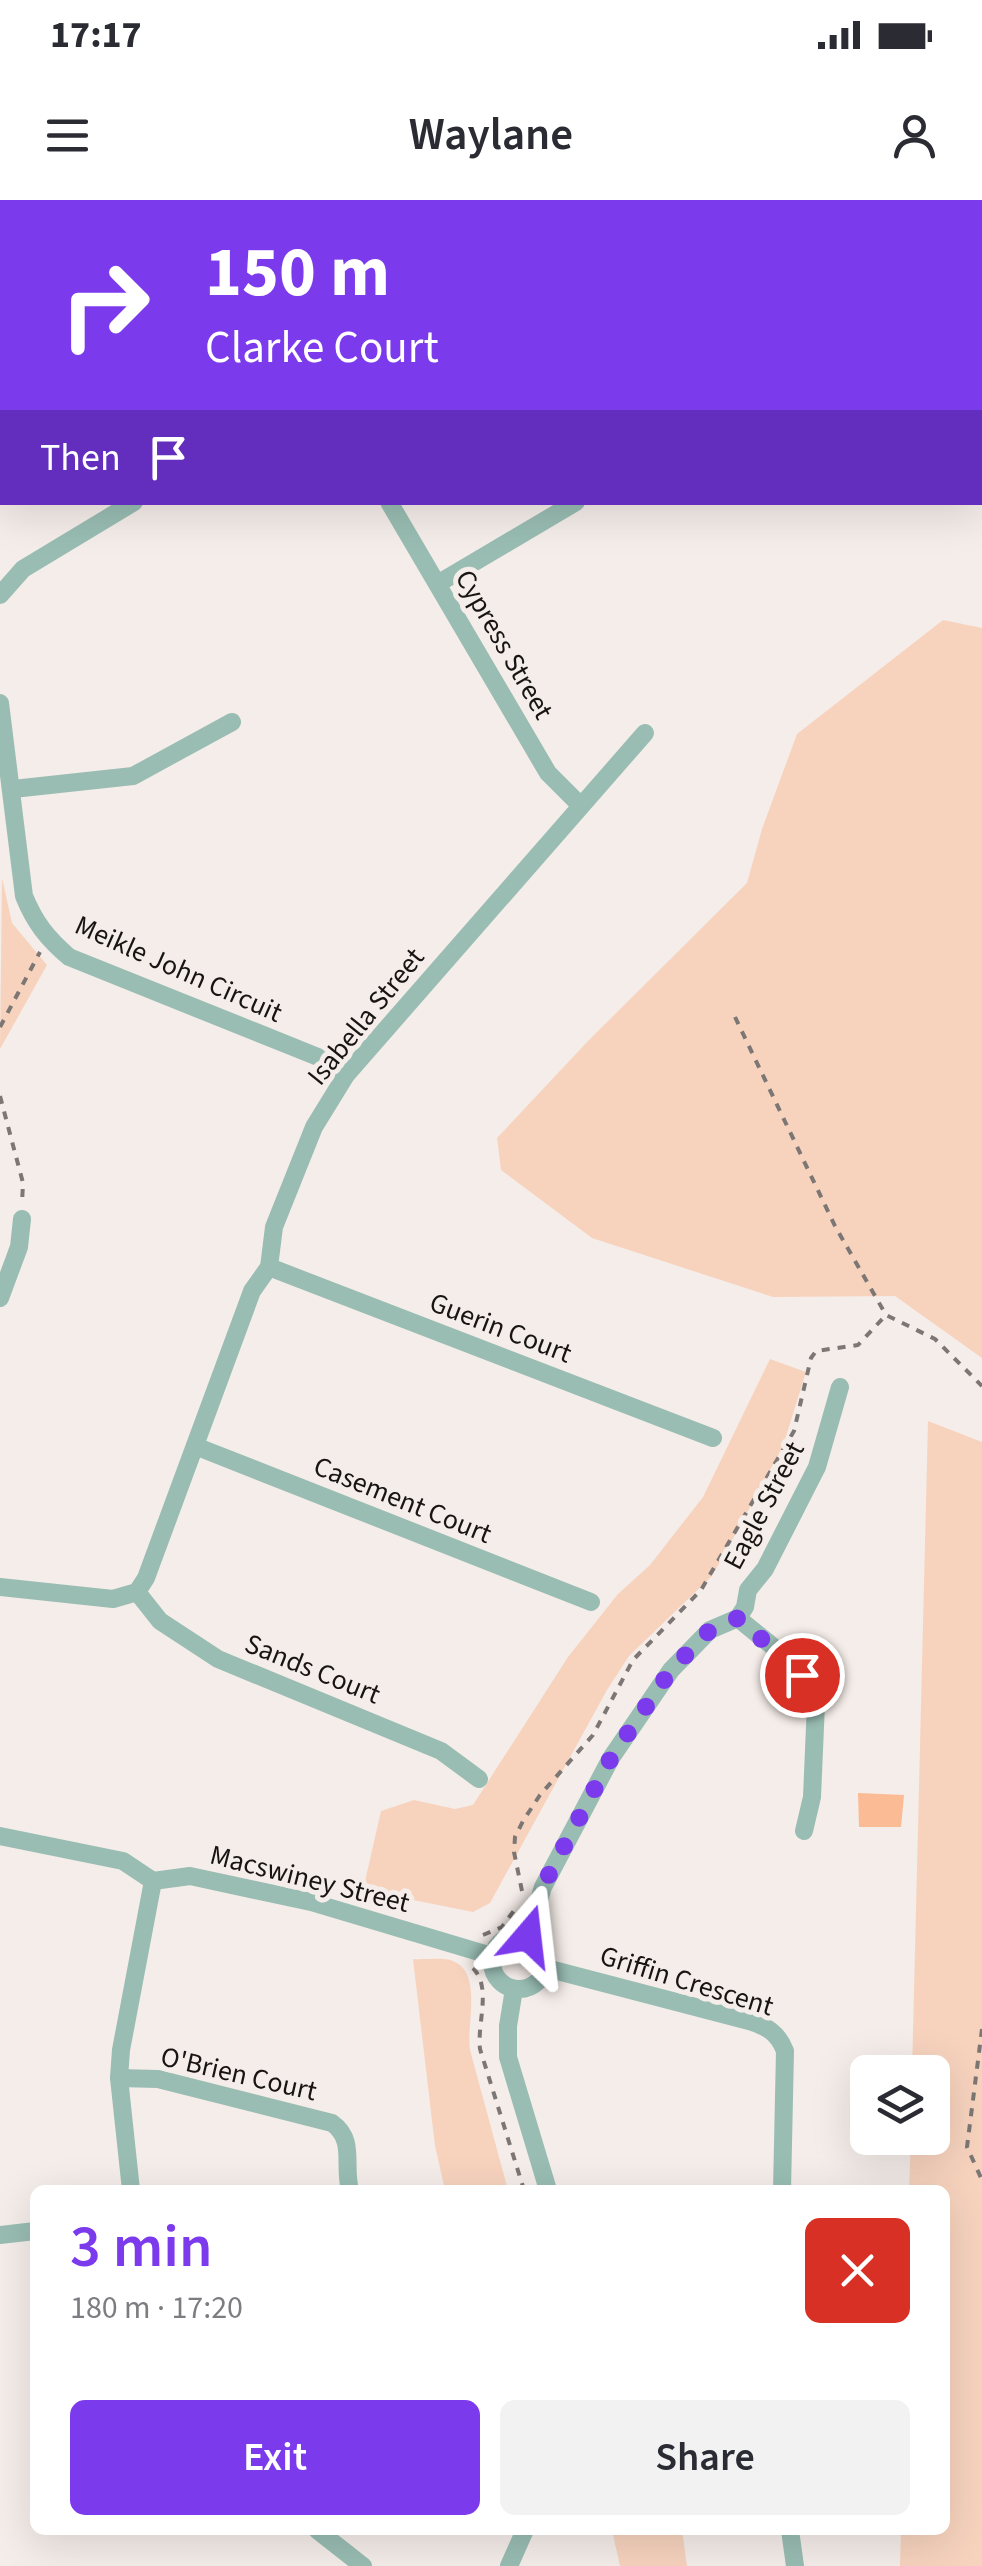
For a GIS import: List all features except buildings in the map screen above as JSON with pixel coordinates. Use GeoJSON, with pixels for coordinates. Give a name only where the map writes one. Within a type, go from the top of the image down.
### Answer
{"type":"FeatureCollection","features":[{"type":"Feature","properties":{"kind":"street"},"geometry":{"type":"LineString","coordinates":[[0,595],[22,569],[129,505]]}},
{"type":"Feature","properties":{"kind":"street","name":"Cypress Street"},"geometry":{"type":"LineString","coordinates":[[391,505],[548,773],[581,806]]}},
{"type":"Feature","properties":{"kind":"street"},"geometry":{"type":"LineString","coordinates":[[439,583],[571,505]]}},
{"type":"Feature","properties":{"kind":"street","name":"Meikle John Circuit"},"geometry":{"type":"LineString","coordinates":[[0,703],[24,896],[36,924],[48,939],[69,957],[318,1058],[346,1075]]}},
{"type":"Feature","properties":{"kind":"street"},"geometry":{"type":"LineString","coordinates":[[13,789],[133,776],[232,722]]}},
{"type":"Feature","properties":{"kind":"street","name":"Isabella Street"},"geometry":{"type":"LineString","coordinates":[[137,1592],[146,1578],[252,1291],[269,1266],[274,1227],[314,1127],[346,1075],[646,733]]}},
{"type":"Feature","properties":{"kind":"street"},"geometry":{"type":"LineString","coordinates":[[0,1298],[18,1247],[22,1219]]}},
{"type":"Feature","properties":{"kind":"street","name":"Guerin Court"},"geometry":{"type":"LineString","coordinates":[[269,1266],[713,1438]]}},
{"type":"Feature","properties":{"kind":"street","name":"Eagle Street"},"geometry":{"type":"LineString","coordinates":[[738,1618],[748,1590],[764,1569],[817,1468],[840,1388]]}},
{"type":"Feature","properties":{"kind":"street","name":"Casement Court"},"geometry":{"type":"LineString","coordinates":[[195,1446],[591,1602]]}},
{"type":"Feature","properties":{"kind":"street"},"geometry":{"type":"LineString","coordinates":[[0,1587],[113,1600],[137,1592]]}},
{"type":"Feature","properties":{"kind":"street","name":"Sands Court"},"geometry":{"type":"LineString","coordinates":[[137,1592],[160,1621],[218,1659],[441,1751],[479,1779]]}},
{"type":"Feature","properties":{"kind":"street"},"geometry":{"type":"LineString","coordinates":[[528,1936],[543,1886],[611,1758],[671,1670],[710,1630],[738,1618],[802,1675],[812,1690],[816,1703],[812,1798],[804,1831]]}},
{"type":"Feature","properties":{"kind":"street"},"geometry":{"type":"LineString","coordinates":[[0,1836],[123,1861],[153,1881],[121,2050],[119,2078],[130,2185]]}},
{"type":"Feature","properties":{"kind":"street","name":"Macswiney Street"},"geometry":{"type":"LineString","coordinates":[[153,1881],[190,1876],[310,1902],[492,1956]]}},
{"type":"Feature","properties":{"kind":"street"},"geometry":{"type":"LineString","coordinates":[[510,1936],[528,1936],[542,1946],[546,1968],[537,1983],[514,1989],[498,1978],[492,1956],[510,1936]]}},
{"type":"Feature","properties":{"kind":"street","name":"Griffin Crescent"},"geometry":{"type":"LineString","coordinates":[[546,1968],[749,2021],[780,2037],[785,2051],[782,2185]]}},
{"type":"Feature","properties":{"kind":"street"},"geometry":{"type":"LineString","coordinates":[[514,1989],[508,2057],[546,2185]]}},
{"type":"Feature","properties":{"kind":"street","name":"O'Brien Court"},"geometry":{"type":"LineString","coordinates":[[119,2078],[158,2079],[332,2123],[342,2130],[348,2142],[348,2185]]}},
{"type":"Feature","properties":{"kind":"street"},"geometry":{"type":"LineString","coordinates":[[0,2234],[30,2231]]}},
{"type":"Feature","properties":{"kind":"street"},"geometry":{"type":"LineString","coordinates":[[324,2535],[363,2566]]}},
{"type":"Feature","properties":{"kind":"street"},"geometry":{"type":"LineString","coordinates":[[509,2566],[523,2535]]}},
{"type":"Feature","properties":{"kind":"street"},"geometry":{"type":"LineString","coordinates":[[791,2535],[795,2566]]}},
{"type":"Feature","properties":{"kind":"path"},"geometry":{"type":"LineString","coordinates":[[0,1028],[48,939]]}},
{"type":"Feature","properties":{"kind":"path"},"geometry":{"type":"LineString","coordinates":[[735,1017],[835,1226],[886,1315],[935,1339],[982,1386]]}},
{"type":"Feature","properties":{"kind":"path"},"geometry":{"type":"LineString","coordinates":[[0,1096],[23,1183],[22,1219]]}},
{"type":"Feature","properties":{"kind":"path"},"geometry":{"type":"LineString","coordinates":[[807,1380],[816,1351],[858,1345],[886,1315]]}},
{"type":"Feature","properties":{"kind":"path"},"geometry":{"type":"LineString","coordinates":[[982,2029],[967,2147],[982,2180]]}},
{"type":"Feature","properties":{"kind":"shaded area"},"geometry":{"type":"Polygon","coordinates":[[[943,620],[982,628],[982,1358],[895,1296],[773,1297],[592,1238],[501,1170],[497,1138],[747,883],[797,734],[943,620]]]}},
{"type":"Feature","properties":{"kind":"shaded area"},"geometry":{"type":"Polygon","coordinates":[[[2,878],[12,923],[47,965],[0,1049],[2,878]]]}},
{"type":"Feature","properties":{"kind":"shaded area"},"geometry":{"type":"Polygon","coordinates":[[[770,1359],[806,1372],[783,1446],[711,1577],[629,1656],[607,1690],[490,1903],[473,1912],[363,1890],[381,1811],[414,1800],[455,1809],[473,1805],[568,1657],[618,1594],[650,1565],[703,1497],[770,1359]]]}},
{"type":"Feature","properties":{"kind":"shaded area"},"geometry":{"type":"Polygon","coordinates":[[[928,1421],[982,1442],[982,2566],[900,2566],[901,2535],[950,2535],[950,2185],[909,2185],[910,2155],[950,2155],[950,2055],[912,2055],[928,1421]]]}},
{"type":"Feature","properties":{"kind":"shaded area"},"geometry":{"type":"Polygon","coordinates":[[[413,1959],[453,1961],[468,1976],[470,2050],[507,2185],[444,2185],[435,2146],[413,1959]]]}},
{"type":"Feature","properties":{"kind":"shaded area"},"geometry":{"type":"Polygon","coordinates":[[[613,2535],[683,2535],[687,2566],[620,2566],[613,2535]]]}},
{"type":"Feature","properties":{"kind":"route"},"geometry":{"type":"LineString","coordinates":[[528,1936],[543,1886],[611,1758],[671,1670],[710,1630],[738,1618],[802,1675]]}}]}
